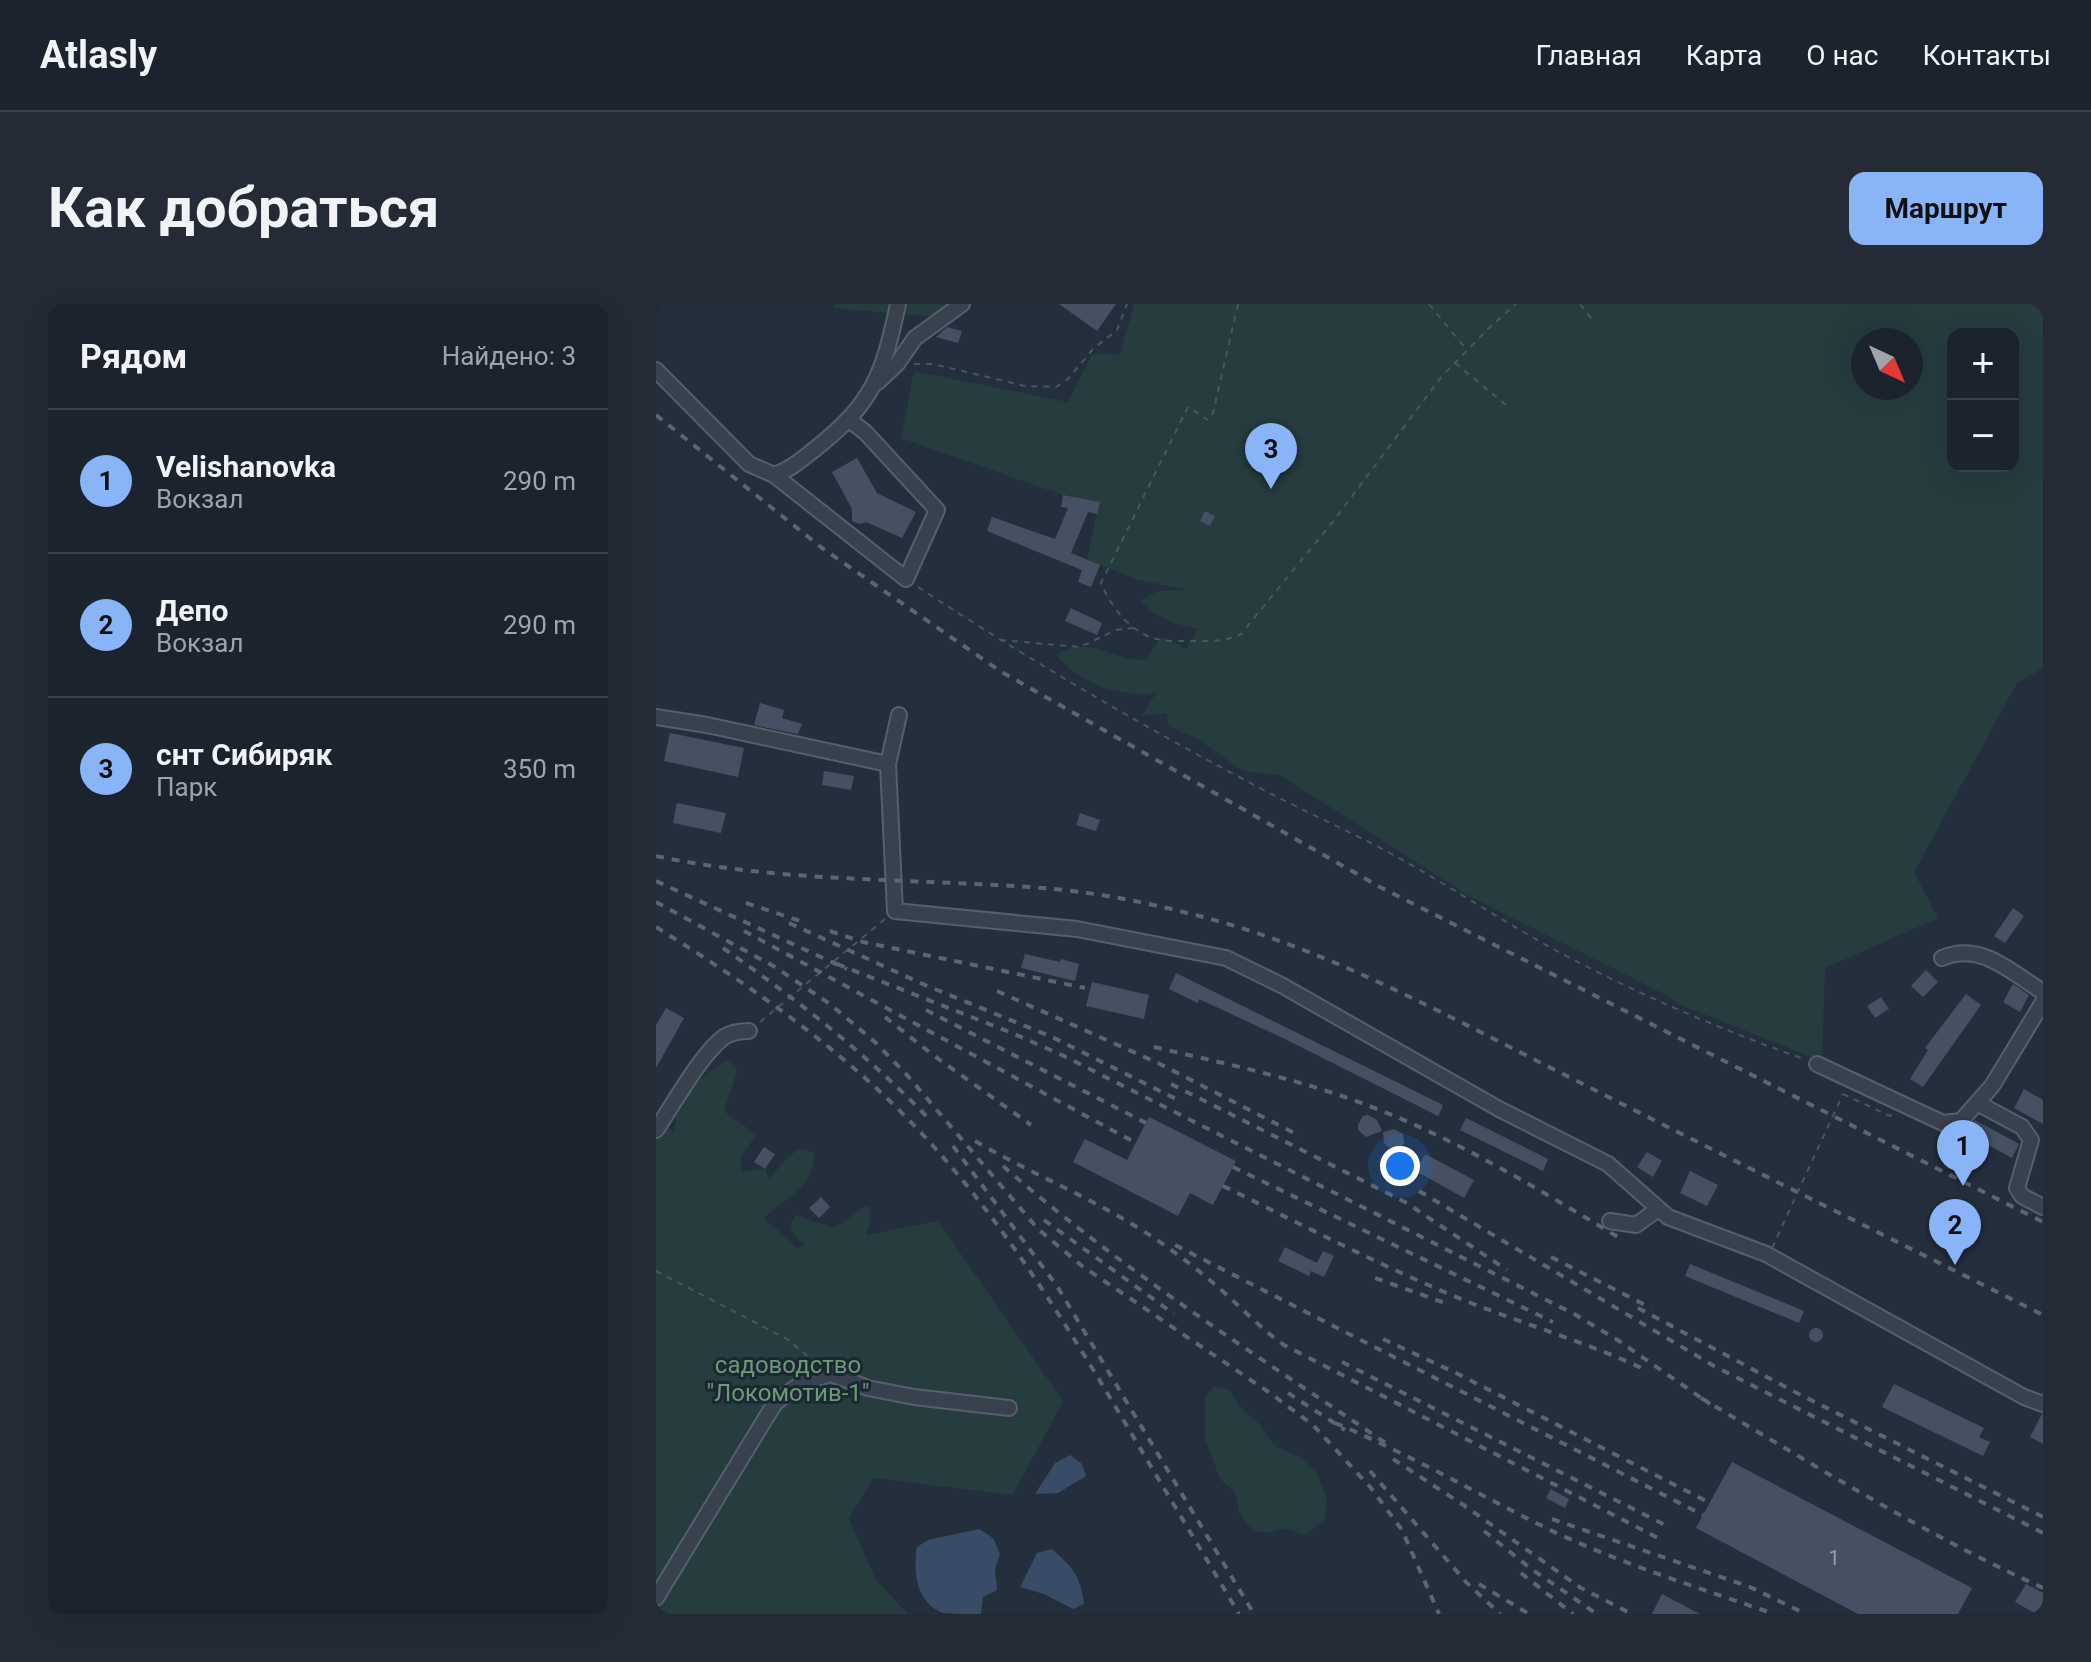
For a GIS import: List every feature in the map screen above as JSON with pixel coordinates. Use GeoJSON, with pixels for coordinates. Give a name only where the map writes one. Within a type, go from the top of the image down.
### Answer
{"type":"FeatureCollection","features":[{"type":"Feature","properties":{"kind":"street"},"geometry":{"type":"LineString","coordinates":[[876,385],[898,304]]}},
{"type":"Feature","properties":{"kind":"street"},"geometry":{"type":"LineString","coordinates":[[774,475],[798,463],[849,420],[915,338],[962,304]]}},
{"type":"Feature","properties":{"kind":"street"},"geometry":{"type":"LineString","coordinates":[[656,370],[749,464],[774,475],[906,579],[937,510],[865,432],[849,420]]}},
{"type":"Feature","properties":{"kind":"street"},"geometry":{"type":"LineString","coordinates":[[899,715],[888,764],[895,911],[1077,929],[1226,958],[1283,986],[1499,1109],[1608,1164],[1668,1217],[1766,1254],[2024,1397],[2043,1404]]}},
{"type":"Feature","properties":{"kind":"street"},"geometry":{"type":"LineString","coordinates":[[656,717],[888,764]]}},
{"type":"Feature","properties":{"kind":"street"},"geometry":{"type":"LineString","coordinates":[[1942,958],[1957,951],[1977,953],[2043,992]]}},
{"type":"Feature","properties":{"kind":"street"},"geometry":{"type":"LineString","coordinates":[[1817,1064],[1943,1123],[1961,1121],[1992,1086],[2043,1002]]}},
{"type":"Feature","properties":{"kind":"street"},"geometry":{"type":"LineString","coordinates":[[656,1130],[712,1049],[725,1036],[737,1031],[749,1031]]}},
{"type":"Feature","properties":{"kind":"street"},"geometry":{"type":"LineString","coordinates":[[1979,1104],[2022,1127],[2031,1140],[2017,1188],[2022,1196],[2043,1207]]}},
{"type":"Feature","properties":{"kind":"street"},"geometry":{"type":"LineString","coordinates":[[1610,1221],[1636,1225],[1658,1209]]}},
{"type":"Feature","properties":{"kind":"street"},"geometry":{"type":"LineString","coordinates":[[656,1598],[775,1403],[803,1382],[831,1374],[868,1388],[914,1397],[1009,1408]]}},
{"type":"Feature","properties":{"kind":"path"},"geometry":{"type":"LineString","coordinates":[[897,364],[933,364],[998,381],[1048,389],[1056,387],[1068,379],[1093,349],[1117,330],[1127,304]]}},
{"type":"Feature","properties":{"kind":"path"},"geometry":{"type":"LineString","coordinates":[[1238,304],[1213,413],[1208,420],[1188,407],[1101,583],[1107,598],[1135,628],[1153,638],[1228,641],[1241,634],[1335,519],[1442,376],[1516,304]]}},
{"type":"Feature","properties":{"kind":"path"},"geometry":{"type":"LineString","coordinates":[[1429,304],[1466,350]]}},
{"type":"Feature","properties":{"kind":"path"},"geometry":{"type":"LineString","coordinates":[[1580,304],[1595,323]]}},
{"type":"Feature","properties":{"kind":"path"},"geometry":{"type":"LineString","coordinates":[[1455,362],[1506,405]]}},
{"type":"Feature","properties":{"kind":"path"},"geometry":{"type":"LineString","coordinates":[[906,579],[999,640],[1257,787],[1388,852],[1556,950],[1729,1033],[1817,1064]]}},
{"type":"Feature","properties":{"kind":"path"},"geometry":{"type":"LineString","coordinates":[[999,640],[1080,647],[1116,630],[1135,628]]}},
{"type":"Feature","properties":{"kind":"path"},"geometry":{"type":"LineString","coordinates":[[749,1031],[895,911]]}},
{"type":"Feature","properties":{"kind":"path"},"geometry":{"type":"LineString","coordinates":[[1772,1248],[1843,1094],[1890,1116]]}},
{"type":"Feature","properties":{"kind":"path"},"geometry":{"type":"LineString","coordinates":[[656,1271],[787,1339],[831,1374]]}},
{"type":"Feature","properties":{"kind":"green space"},"geometry":{"type":"Polygon","coordinates":[[[834,304],[957,304],[956,319],[833,308],[834,304]]]}},
{"type":"Feature","properties":{"kind":"green space"},"geometry":{"type":"Polygon","coordinates":[[[1134,304],[2043,304],[2043,668],[2017,683],[1914,872],[1938,918],[1825,968],[1822,1061],[1678,1004],[1672,998],[1469,896],[1280,775],[1243,771],[1199,740],[1168,726],[1167,713],[1142,716],[1156,693],[1113,690],[1078,674],[1056,655],[1084,647],[1146,660],[1161,637],[1186,649],[1198,629],[1167,620],[1141,601],[1158,591],[1186,590],[1136,579],[1087,560],[1099,502],[1063,495],[901,438],[914,371],[1068,402],[1092,354],[1120,355],[1134,304]]]}},
{"type":"Feature","properties":{"kind":"green space","name":"садоводство \"Локомотив-1\""},"geometry":{"type":"Polygon","coordinates":[[[727,1060],[737,1068],[724,1111],[755,1136],[740,1159],[742,1172],[765,1169],[769,1179],[799,1149],[814,1152],[810,1174],[805,1182],[764,1218],[797,1248],[806,1245],[797,1239],[790,1227],[795,1215],[834,1228],[868,1205],[871,1218],[866,1235],[938,1221],[1063,1401],[1013,1495],[873,1478],[849,1519],[876,1580],[908,1614],[656,1614],[656,1140],[666,1127],[673,1132],[676,1108],[683,1095],[727,1060]]]}},
{"type":"Feature","properties":{"kind":"green space"},"geometry":{"type":"Polygon","coordinates":[[[1214,1386],[1230,1390],[1240,1407],[1258,1423],[1275,1446],[1299,1457],[1316,1471],[1327,1498],[1325,1519],[1306,1535],[1284,1529],[1270,1533],[1256,1531],[1247,1525],[1239,1511],[1235,1492],[1220,1479],[1205,1439],[1205,1397],[1214,1386]]]}},
{"type":"Feature","properties":{"kind":"water"},"geometry":{"type":"Polygon","coordinates":[[[1070,1455],[1082,1464],[1086,1476],[1058,1493],[1035,1494],[1055,1463],[1070,1455]]]}},
{"type":"Feature","properties":{"kind":"water"},"geometry":{"type":"Polygon","coordinates":[[[979,1529],[993,1538],[1000,1554],[995,1569],[997,1590],[983,1597],[981,1614],[943,1613],[927,1602],[918,1585],[917,1547],[928,1540],[979,1529]]]}},
{"type":"Feature","properties":{"kind":"water"},"geometry":{"type":"Polygon","coordinates":[[[1052,1549],[1074,1573],[1081,1586],[1084,1604],[1073,1609],[1044,1594],[1020,1587],[1037,1553],[1052,1549]]]}},
{"type":"Feature","properties":{"kind":"building"},"geometry":{"type":"Polygon","coordinates":[[[1059,304],[1116,304],[1097,331],[1059,304]]]}},
{"type":"Feature","properties":{"kind":"building"},"geometry":{"type":"Polygon","coordinates":[[[947,327],[962,331],[958,343],[936,337],[947,327]]]}},
{"type":"Feature","properties":{"kind":"building"},"geometry":{"type":"Polygon","coordinates":[[[857,458],[877,493],[916,512],[902,538],[866,522],[859,524],[852,521],[852,509],[832,472],[857,458]]]}},
{"type":"Feature","properties":{"kind":"building"},"geometry":{"type":"Polygon","coordinates":[[[1063,495],[1100,502],[1097,514],[1088,512],[1071,553],[1100,565],[1091,587],[1078,582],[1082,570],[987,531],[992,517],[1055,539],[1068,508],[1061,507],[1063,495]]]}},
{"type":"Feature","properties":{"kind":"building"},"geometry":{"type":"Polygon","coordinates":[[[1205,511],[1215,516],[1210,526],[1200,521],[1205,511]]]}},
{"type":"Feature","properties":{"kind":"building"},"geometry":{"type":"Polygon","coordinates":[[[1071,608],[1102,623],[1097,635],[1065,621],[1071,608]]]}},
{"type":"Feature","properties":{"kind":"building"},"geometry":{"type":"Polygon","coordinates":[[[760,703],[784,710],[782,718],[802,724],[798,734],[754,725],[760,703]]]}},
{"type":"Feature","properties":{"kind":"building"},"geometry":{"type":"Polygon","coordinates":[[[670,733],[744,748],[738,777],[664,761],[670,733]]]}},
{"type":"Feature","properties":{"kind":"building"},"geometry":{"type":"Polygon","coordinates":[[[824,771],[854,776],[851,790],[822,785],[824,771]]]}},
{"type":"Feature","properties":{"kind":"building"},"geometry":{"type":"Polygon","coordinates":[[[677,803],[726,813],[721,833],[673,823],[677,803]]]}},
{"type":"Feature","properties":{"kind":"building"},"geometry":{"type":"Polygon","coordinates":[[[1080,813],[1100,820],[1096,831],[1076,825],[1080,813]]]}},
{"type":"Feature","properties":{"kind":"building"},"geometry":{"type":"Polygon","coordinates":[[[2013,908],[2024,916],[2005,943],[1994,936],[2013,908]]]}},
{"type":"Feature","properties":{"kind":"building"},"geometry":{"type":"Polygon","coordinates":[[[1025,954],[1079,964],[1075,981],[1021,968],[1025,954]]]}},
{"type":"Feature","properties":{"kind":"building"},"geometry":{"type":"Polygon","coordinates":[[[1926,970],[1938,982],[1923,997],[1911,986],[1926,970]]]}},
{"type":"Feature","properties":{"kind":"building"},"geometry":{"type":"Polygon","coordinates":[[[1176,973],[1443,1105],[1438,1116],[1285,1039],[1199,999],[1198,1003],[1169,989],[1176,973]]]}},
{"type":"Feature","properties":{"kind":"building"},"geometry":{"type":"Polygon","coordinates":[[[1092,982],[1149,995],[1144,1019],[1086,1006],[1092,982]]]}},
{"type":"Feature","properties":{"kind":"building"},"geometry":{"type":"Polygon","coordinates":[[[2013,984],[2029,995],[2020,1012],[2003,1002],[2013,984]]]}},
{"type":"Feature","properties":{"kind":"building"},"geometry":{"type":"Polygon","coordinates":[[[1966,994],[1981,1005],[1923,1087],[1910,1079],[1928,1050],[1925,1048],[1966,994]]]}},
{"type":"Feature","properties":{"kind":"building"},"geometry":{"type":"Polygon","coordinates":[[[1881,997],[1889,1009],[1875,1018],[1867,1006],[1881,997]]]}},
{"type":"Feature","properties":{"kind":"building"},"geometry":{"type":"Polygon","coordinates":[[[666,1008],[684,1018],[656,1068],[656,1025],[666,1008]]]}},
{"type":"Feature","properties":{"kind":"building"},"geometry":{"type":"Polygon","coordinates":[[[2024,1089],[2043,1100],[2043,1124],[2014,1108],[2024,1089]]]}},
{"type":"Feature","properties":{"kind":"building"},"geometry":{"type":"Polygon","coordinates":[[[1363,1116],[1377,1120],[1382,1131],[1366,1137],[1358,1130],[1358,1125],[1363,1116]]]}},
{"type":"Feature","properties":{"kind":"building"},"geometry":{"type":"Polygon","coordinates":[[[1149,1117],[1236,1161],[1213,1205],[1190,1193],[1178,1216],[1073,1162],[1085,1139],[1127,1160],[1149,1117]]]}},
{"type":"Feature","properties":{"kind":"building"},"geometry":{"type":"Polygon","coordinates":[[[1466,1118],[1548,1159],[1543,1171],[1460,1130],[1466,1118]]]}},
{"type":"Feature","properties":{"kind":"building"},"geometry":{"type":"Polygon","coordinates":[[[1975,1120],[2019,1144],[2012,1158],[1966,1133],[1975,1120]]]}},
{"type":"Feature","properties":{"kind":"building"},"geometry":{"type":"Polygon","coordinates":[[[1394,1129],[1403,1134],[1404,1144],[1397,1150],[1384,1143],[1383,1132],[1394,1129]]]}},
{"type":"Feature","properties":{"kind":"building"},"geometry":{"type":"Polygon","coordinates":[[[764,1147],[775,1154],[765,1169],[754,1162],[764,1147]]]}},
{"type":"Feature","properties":{"kind":"building"},"geometry":{"type":"Polygon","coordinates":[[[1647,1152],[1662,1161],[1653,1177],[1637,1167],[1647,1152]]]}},
{"type":"Feature","properties":{"kind":"building"},"geometry":{"type":"Polygon","coordinates":[[[1425,1154],[1474,1180],[1464,1198],[1416,1171],[1425,1154]]]}},
{"type":"Feature","properties":{"kind":"building"},"geometry":{"type":"Polygon","coordinates":[[[1690,1171],[1718,1185],[1707,1206],[1680,1193],[1690,1171]]]}},
{"type":"Feature","properties":{"kind":"building"},"geometry":{"type":"Polygon","coordinates":[[[821,1197],[830,1207],[819,1218],[809,1208],[821,1197]]]}},
{"type":"Feature","properties":{"kind":"building"},"geometry":{"type":"Polygon","coordinates":[[[1285,1247],[1317,1263],[1323,1251],[1334,1256],[1324,1277],[1311,1271],[1309,1276],[1278,1261],[1285,1247]]]}},
{"type":"Feature","properties":{"kind":"building"},"geometry":{"type":"Polygon","coordinates":[[[1690,1264],[1804,1311],[1799,1323],[1685,1276],[1690,1264]]]}},
{"type":"Feature","properties":{"kind":"building"},"geometry":{"type":"Polygon","coordinates":[[[1816,1328],[1823,1335],[1816,1342],[1809,1335],[1816,1328]]]}},
{"type":"Feature","properties":{"kind":"building"},"geometry":{"type":"Polygon","coordinates":[[[1894,1384],[1984,1428],[1979,1437],[1990,1442],[1983,1456],[1882,1407],[1894,1384]]]}},
{"type":"Feature","properties":{"kind":"building"},"geometry":{"type":"Polygon","coordinates":[[[2043,1414],[2043,1444],[2030,1437],[2043,1414]]]}},
{"type":"Feature","properties":{"kind":"building"},"geometry":{"type":"Polygon","coordinates":[[[1732,1462],[1972,1588],[1958,1614],[1858,1614],[1696,1528],[1732,1462]]]}},
{"type":"Feature","properties":{"kind":"building"},"geometry":{"type":"Polygon","coordinates":[[[1551,1489],[1569,1499],[1565,1508],[1546,1498],[1551,1489]]]}},
{"type":"Feature","properties":{"kind":"building"},"geometry":{"type":"Polygon","coordinates":[[[2026,1584],[2043,1593],[2043,1614],[2036,1614],[2015,1602],[2026,1584]]]}},
{"type":"Feature","properties":{"kind":"building"},"geometry":{"type":"Polygon","coordinates":[[[1662,1594],[1700,1614],[1652,1614],[1662,1594]]]}},
{"type":"Feature","properties":{"kind":"railway"},"geometry":{"type":"LineString","coordinates":[[656,415],[822,548],[1000,671],[1380,887],[2043,1222]]}},
{"type":"Feature","properties":{"kind":"railway"},"geometry":{"type":"LineString","coordinates":[[656,856],[752,871],[1082,892],[1163,907],[1252,931],[1394,989],[2043,1315]]}},
{"type":"Feature","properties":{"kind":"railway"},"geometry":{"type":"LineString","coordinates":[[656,881],[847,969]]}},
{"type":"Feature","properties":{"kind":"railway"},"geometry":{"type":"LineString","coordinates":[[656,902],[775,967],[830,1004],[876,1043],[907,1075],[1038,1229],[1082,1266],[1313,1425],[1371,1488],[1402,1530],[1439,1614]]}},
{"type":"Feature","properties":{"kind":"railway"},"geometry":{"type":"LineString","coordinates":[[746,903],[800,921]]}},
{"type":"Feature","properties":{"kind":"railway"},"geometry":{"type":"LineString","coordinates":[[789,923],[925,985],[1052,1037],[1182,1102]]}},
{"type":"Feature","properties":{"kind":"railway"},"geometry":{"type":"LineString","coordinates":[[656,927],[751,989],[841,1057],[897,1108],[961,1179],[1019,1255],[1071,1335],[1239,1614]]}},
{"type":"Feature","properties":{"kind":"railway"},"geometry":{"type":"LineString","coordinates":[[744,931],[1136,1143]]}},
{"type":"Feature","properties":{"kind":"railway"},"geometry":{"type":"LineString","coordinates":[[830,931],[863,942],[1085,988]]}},
{"type":"Feature","properties":{"kind":"railway"},"geometry":{"type":"LineString","coordinates":[[723,948],[830,1028],[929,1119]]}},
{"type":"Feature","properties":{"kind":"railway"},"geometry":{"type":"LineString","coordinates":[[837,964],[1064,1056],[1576,1315],[1710,1404]]}},
{"type":"Feature","properties":{"kind":"railway"},"geometry":{"type":"LineString","coordinates":[[997,991],[1158,1063],[1300,1136]]}},
{"type":"Feature","properties":{"kind":"railway"},"geometry":{"type":"LineString","coordinates":[[926,1010],[1146,1123]]}},
{"type":"Feature","properties":{"kind":"railway"},"geometry":{"type":"LineString","coordinates":[[885,1017],[1031,1125]]}},
{"type":"Feature","properties":{"kind":"railway"},"geometry":{"type":"LineString","coordinates":[[1154,1047],[1298,1082],[1382,1111],[1473,1153],[1618,1237]]}},
{"type":"Feature","properties":{"kind":"railway"},"geometry":{"type":"LineString","coordinates":[[1171,1084],[1405,1202],[1507,1270]]}},
{"type":"Feature","properties":{"kind":"railway"},"geometry":{"type":"LineString","coordinates":[[975,1141],[1113,1213],[1157,1240],[1205,1276],[1284,1345],[1662,1540]]}},
{"type":"Feature","properties":{"kind":"railway"},"geometry":{"type":"LineString","coordinates":[[953,1146],[1057,1286],[1254,1614]]}},
{"type":"Feature","properties":{"kind":"railway"},"geometry":{"type":"LineString","coordinates":[[1003,1166],[1143,1277],[1390,1446]]}},
{"type":"Feature","properties":{"kind":"railway"},"geometry":{"type":"LineString","coordinates":[[1233,1167],[1553,1322]]}},
{"type":"Feature","properties":{"kind":"railway"},"geometry":{"type":"LineString","coordinates":[[1223,1186],[1439,1290],[1648,1371]]}},
{"type":"Feature","properties":{"kind":"railway"},"geometry":{"type":"LineString","coordinates":[[1419,1191],[1714,1366],[2043,1533]]}},
{"type":"Feature","properties":{"kind":"railway"},"geometry":{"type":"LineString","coordinates":[[1044,1220],[1174,1314]]}},
{"type":"Feature","properties":{"kind":"railway"},"geometry":{"type":"LineString","coordinates":[[1175,1245],[1703,1515]]}},
{"type":"Feature","properties":{"kind":"railway"},"geometry":{"type":"LineString","coordinates":[[1551,1257],[1651,1308]]}},
{"type":"Feature","properties":{"kind":"railway"},"geometry":{"type":"LineString","coordinates":[[1375,1278],[1445,1303]]}},
{"type":"Feature","properties":{"kind":"railway"},"geometry":{"type":"LineString","coordinates":[[1638,1308],[1795,1392],[2043,1517]]}},
{"type":"Feature","properties":{"kind":"railway"},"geometry":{"type":"LineString","coordinates":[[1383,1339],[1710,1503]]}},
{"type":"Feature","properties":{"kind":"railway"},"geometry":{"type":"LineString","coordinates":[[1342,1362],[1669,1527]]}},
{"type":"Feature","properties":{"kind":"railway"},"geometry":{"type":"LineString","coordinates":[[1288,1393],[1345,1430]]}},
{"type":"Feature","properties":{"kind":"railway"},"geometry":{"type":"LineString","coordinates":[[1701,1398],[1912,1522],[2043,1588]]}},
{"type":"Feature","properties":{"kind":"railway"},"geometry":{"type":"LineString","coordinates":[[1335,1423],[1572,1540],[1774,1614]]}},
{"type":"Feature","properties":{"kind":"railway"},"geometry":{"type":"LineString","coordinates":[[1393,1459],[1581,1588],[1632,1614]]}},
{"type":"Feature","properties":{"kind":"railway"},"geometry":{"type":"LineString","coordinates":[[1370,1471],[1466,1582],[1500,1614]]}},
{"type":"Feature","properties":{"kind":"railway"},"geometry":{"type":"LineString","coordinates":[[1552,1519],[1750,1587],[1806,1614]]}},
{"type":"Feature","properties":{"kind":"railway"},"geometry":{"type":"LineString","coordinates":[[1484,1531],[1530,1568],[1597,1614]]}},
{"type":"Feature","properties":{"kind":"railway"},"geometry":{"type":"LineString","coordinates":[[1521,1573],[1573,1614]]}},
{"type":"Feature","properties":{"kind":"railway"},"geometry":{"type":"LineString","coordinates":[[1479,1584],[1529,1614]]}},
{"type":"Feature","properties":{"kind":"place","name":"снт Сибиряк"},"geometry":{"type":"Point","coordinates":[1271,489]}},
{"type":"Feature","properties":{"kind":"place","name":"Velishanovka"},"geometry":{"type":"Point","coordinates":[1963,1186]}},
{"type":"Feature","properties":{"kind":"place","name":"Депо"},"geometry":{"type":"Point","coordinates":[1955,1265]}}]}
